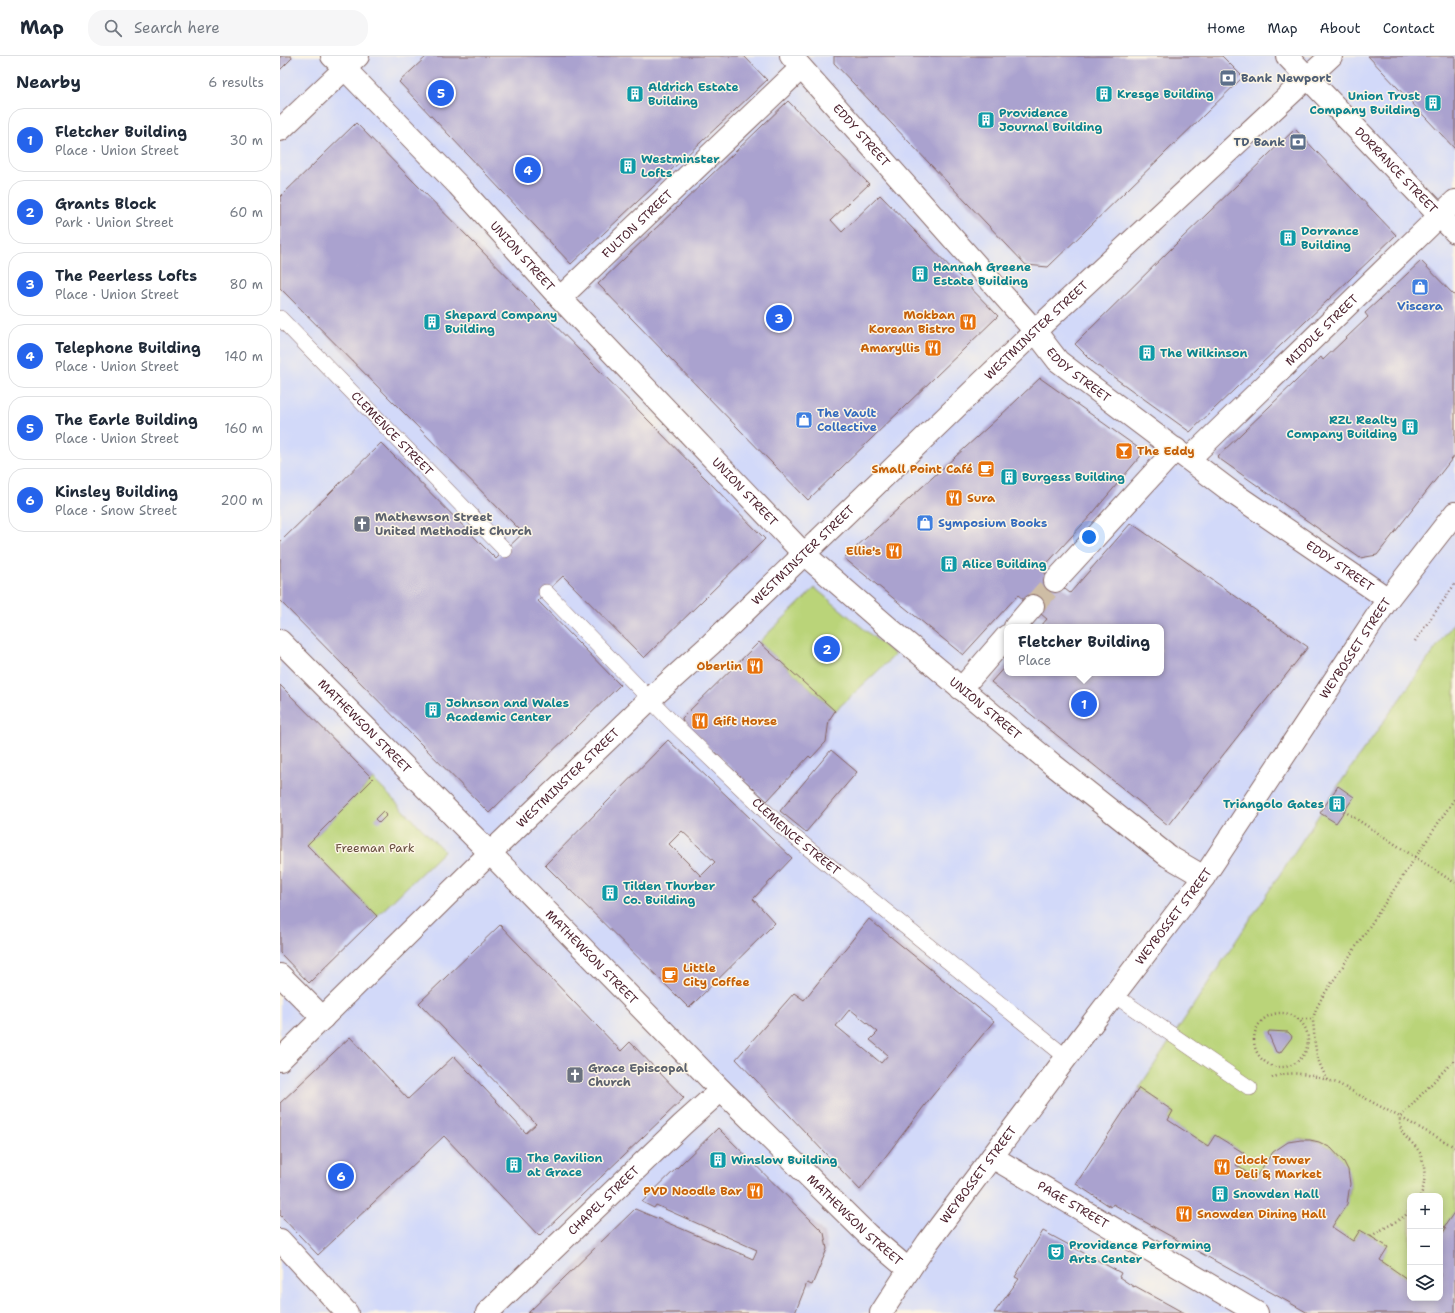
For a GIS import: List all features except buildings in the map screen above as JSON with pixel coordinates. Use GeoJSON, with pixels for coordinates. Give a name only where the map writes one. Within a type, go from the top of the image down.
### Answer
{"type":"FeatureCollection","features":[{"type":"Feature","properties":{"kind":"street","name":"DORRANCE STREET"},"geometry":{"type":"LineString","coordinates":[[1288,56],[1455,232]]}},
{"type":"Feature","properties":{"kind":"street","name":"WESTMINSTER STREET"},"geometry":{"type":"LineString","coordinates":[[280,1060],[490,853],[650,699],[711,644],[1035,331],[1331,56]]}},
{"type":"Feature","properties":{"kind":"street"},"geometry":{"type":"LineString","coordinates":[[280,130],[345,60]]}},
{"type":"Feature","properties":{"kind":"street","name":"UNION STREET"},"geometry":{"type":"LineString","coordinates":[[345,60],[560,298],[804,554],[961,689],[1052,764],[1168,856],[1204,877]]}},
{"type":"Feature","properties":{"kind":"street","name":"FULTON STREET"},"geometry":{"type":"LineString","coordinates":[[560,298],[796,62]]}},
{"type":"Feature","properties":{"kind":"street","name":"EDDY STREET"},"geometry":{"type":"LineString","coordinates":[[796,62],[1035,331],[1058,361],[1233,493],[1388,599]]}},
{"type":"Feature","properties":{"kind":"street","name":"MIDDLE STREET"},"geometry":{"type":"LineString","coordinates":[[1055,580],[1183,454],[1455,201]]}},
{"type":"Feature","properties":{"kind":"street","name":"WEYBOSSET STREET"},"geometry":{"type":"LineString","coordinates":[[881,1313],[909,1270],[992,1157],[1204,877],[1388,599],[1455,513]]}},
{"type":"Feature","properties":{"kind":"street"},"geometry":{"type":"LineString","coordinates":[[1018,624],[1033,606]]}},
{"type":"Feature","properties":{"kind":"street"},"geometry":{"type":"LineString","coordinates":[[961,689],[1004,639]]}},
{"type":"Feature","properties":{"kind":"street","name":"MATHEWSON STREET"},"geometry":{"type":"LineString","coordinates":[[280,641],[490,853],[721,1090],[868,1235],[909,1270]]}},
{"type":"Feature","properties":{"kind":"street"},"geometry":{"type":"LineString","coordinates":[[280,974],[323,1018]]}},
{"type":"Feature","properties":{"kind":"street","name":"CHAPEL STREET"},"geometry":{"type":"LineString","coordinates":[[487,1313],[682,1125],[721,1090]]}},
{"type":"Feature","properties":{"kind":"street","name":"PAGE STREET"},"geometry":{"type":"LineString","coordinates":[[992,1157],[1257,1313]]}},
{"type":"Feature","properties":{"kind":"street"},"geometry":{"type":"LineString","coordinates":[[280,1240],[347,1313]]}},
{"type":"Feature","properties":{"kind":"lane","name":"CLEMENCE STREET"},"geometry":{"type":"LineString","coordinates":[[280,318],[505,550]]}},
{"type":"Feature","properties":{"kind":"lane","name":"CLEMENCE STREET"},"geometry":{"type":"LineString","coordinates":[[546,592],[670,720],[782,827],[1066,1058]]}},
{"type":"Feature","properties":{"kind":"lane"},"geometry":{"type":"LineString","coordinates":[[1114,995],[1250,1088]]}},
{"type":"Feature","properties":{"kind":"path"},"geometry":{"type":"LineString","coordinates":[[1415,641],[1455,584]]}},
{"type":"Feature","properties":{"kind":"path"},"geometry":{"type":"LineString","coordinates":[[1328,1080],[1320,1067],[1316,1055],[1313,1019],[1323,996],[1455,798]]}},
{"type":"Feature","properties":{"kind":"path"},"geometry":{"type":"LineString","coordinates":[[1344,811],[1455,883]]}},
{"type":"Feature","properties":{"kind":"path"},"geometry":{"type":"LineString","coordinates":[[1272,1014],[1289,1014],[1298,1019],[1304,1026],[1307,1034],[1307,1048],[1300,1060],[1293,1065],[1284,1067],[1274,1067],[1266,1064],[1259,1057],[1254,1045],[1255,1033],[1258,1024],[1264,1018],[1272,1014]]}},
{"type":"Feature","properties":{"kind":"path"},"geometry":{"type":"LineString","coordinates":[[1298,1019],[1313,1019]]}},
{"type":"Feature","properties":{"kind":"path"},"geometry":{"type":"LineString","coordinates":[[1422,1193],[1424,1190],[1424,1170],[1421,1154],[1401,1132],[1399,1125],[1400,1117],[1455,1059]]}},
{"type":"Feature","properties":{"kind":"path"},"geometry":{"type":"LineString","coordinates":[[1284,1067],[1284,1073]]}},
{"type":"Feature","properties":{"kind":"path"},"geometry":{"type":"LineString","coordinates":[[1250,1088],[1284,1073],[1304,1074],[1328,1080],[1337,1083],[1455,1147]]}},
{"type":"Feature","properties":{"kind":"path"},"geometry":{"type":"LineString","coordinates":[[1371,1236],[1407,1214]]}},
{"type":"Feature","properties":{"kind":"shaded area"},"geometry":{"type":"Polygon","coordinates":[[[280,56],[1455,56],[1455,1313],[280,1313],[280,56]]]}},
{"type":"Feature","properties":{"kind":"green space"},"geometry":{"type":"Polygon","coordinates":[[[815,588],[895,655],[835,711],[759,642],[815,588]]]}},
{"type":"Feature","properties":{"kind":"green space"},"geometry":{"type":"Polygon","coordinates":[[[1455,621],[1455,1211],[1444,1227],[1446,1228],[1443,1232],[1443,1193],[1407,1193],[1407,1279],[1380,1260],[1388,1247],[1360,1230],[1353,1241],[1332,1227],[1347,1201],[1350,1189],[1349,1173],[1340,1157],[1333,1150],[1316,1141],[1307,1139],[1290,1142],[1282,1148],[1255,1178],[1236,1165],[1244,1153],[1215,1135],[1208,1146],[1168,1120],[1173,1111],[1139,1088],[1338,786],[1455,621]]]}},
{"type":"Feature","properties":{"kind":"green space","name":"Freeman Park"},"geometry":{"type":"Polygon","coordinates":[[[373,779],[444,851],[377,916],[307,845],[373,779]]]}},
{"type":"Feature","properties":{"kind":"tunnel"},"geometry":{"type":"LineString","coordinates":[[1033,606],[1055,581]]}},
{"type":"Feature","properties":{"kind":"place","name":"Bank Newport"},"geometry":{"type":"Point","coordinates":[1228,78]}},
{"type":"Feature","properties":{"kind":"place","name":"The Earle Building"},"geometry":{"type":"Point","coordinates":[441,93]}},
{"type":"Feature","properties":{"kind":"place","name":"Aldrich Estate Building"},"geometry":{"type":"Point","coordinates":[635,94]}},
{"type":"Feature","properties":{"kind":"place","name":"Kresge Building"},"geometry":{"type":"Point","coordinates":[1104,94]}},
{"type":"Feature","properties":{"kind":"place","name":"Union Trust Company Building"},"geometry":{"type":"Point","coordinates":[1433,103]}},
{"type":"Feature","properties":{"kind":"place","name":"Providence Journal Building"},"geometry":{"type":"Point","coordinates":[986,120]}},
{"type":"Feature","properties":{"kind":"place","name":"TD Bank"},"geometry":{"type":"Point","coordinates":[1298,142]}},
{"type":"Feature","properties":{"kind":"place","name":"Westminster Lofts"},"geometry":{"type":"Point","coordinates":[628,166]}},
{"type":"Feature","properties":{"kind":"place","name":"Telephone Building"},"geometry":{"type":"Point","coordinates":[528,170]}},
{"type":"Feature","properties":{"kind":"place","name":"Dorrance Building"},"geometry":{"type":"Point","coordinates":[1288,238]}},
{"type":"Feature","properties":{"kind":"place","name":"Hannah Greene Estate Building"},"geometry":{"type":"Point","coordinates":[920,274]}},
{"type":"Feature","properties":{"kind":"place","name":"Viscera"},"geometry":{"type":"Point","coordinates":[1420,287]}},
{"type":"Feature","properties":{"kind":"place","name":"The Peerless Lofts"},"geometry":{"type":"Point","coordinates":[779,318]}},
{"type":"Feature","properties":{"kind":"place","name":"Shepard Company Building"},"geometry":{"type":"Point","coordinates":[432,322]}},
{"type":"Feature","properties":{"kind":"place","name":"Mokban Korean Bistro"},"geometry":{"type":"Point","coordinates":[968,322]}},
{"type":"Feature","properties":{"kind":"place","name":"Amaryllis"},"geometry":{"type":"Point","coordinates":[933,348]}},
{"type":"Feature","properties":{"kind":"place","name":"The Wilkinson"},"geometry":{"type":"Point","coordinates":[1147,353]}},
{"type":"Feature","properties":{"kind":"place","name":"The Vault Collective"},"geometry":{"type":"Point","coordinates":[804,420]}},
{"type":"Feature","properties":{"kind":"place","name":"RZL Realty Company Building"},"geometry":{"type":"Point","coordinates":[1410,427]}},
{"type":"Feature","properties":{"kind":"place","name":"The Eddy"},"geometry":{"type":"Point","coordinates":[1124,451]}},
{"type":"Feature","properties":{"kind":"place","name":"Small Point Café"},"geometry":{"type":"Point","coordinates":[986,469]}},
{"type":"Feature","properties":{"kind":"place","name":"Burgess Building"},"geometry":{"type":"Point","coordinates":[1009,477]}},
{"type":"Feature","properties":{"kind":"place","name":"Sura"},"geometry":{"type":"Point","coordinates":[954,498]}},
{"type":"Feature","properties":{"kind":"place","name":"Symposium Books"},"geometry":{"type":"Point","coordinates":[925,523]}},
{"type":"Feature","properties":{"kind":"place","name":"Mathewson Street United Methodist Church"},"geometry":{"type":"Point","coordinates":[362,524]}},
{"type":"Feature","properties":{"kind":"place","name":"Ellie's"},"geometry":{"type":"Point","coordinates":[894,551]}},
{"type":"Feature","properties":{"kind":"place","name":"Alice Building"},"geometry":{"type":"Point","coordinates":[949,564]}},
{"type":"Feature","properties":{"kind":"place","name":"Grants Block"},"geometry":{"type":"Point","coordinates":[827,649]}},
{"type":"Feature","properties":{"kind":"place","name":"Oberlin"},"geometry":{"type":"Point","coordinates":[755,666]}},
{"type":"Feature","properties":{"kind":"place","name":"Fletcher Building"},"geometry":{"type":"Point","coordinates":[1084,704]}},
{"type":"Feature","properties":{"kind":"place","name":"Johnson and Wales Academic Center"},"geometry":{"type":"Point","coordinates":[433,710]}},
{"type":"Feature","properties":{"kind":"place","name":"Gift Horse"},"geometry":{"type":"Point","coordinates":[700,721]}},
{"type":"Feature","properties":{"kind":"place","name":"Triangolo Gates"},"geometry":{"type":"Point","coordinates":[1337,804]}},
{"type":"Feature","properties":{"kind":"place","name":"Tilden Thurber Co. Building"},"geometry":{"type":"Point","coordinates":[610,893]}},
{"type":"Feature","properties":{"kind":"place","name":"Little City Coffee"},"geometry":{"type":"Point","coordinates":[670,975]}},
{"type":"Feature","properties":{"kind":"place","name":"Grace Episcopal Church"},"geometry":{"type":"Point","coordinates":[575,1075]}},
{"type":"Feature","properties":{"kind":"place","name":"Winslow Building"},"geometry":{"type":"Point","coordinates":[718,1160]}},
{"type":"Feature","properties":{"kind":"place","name":"The Pavilion at Grace"},"geometry":{"type":"Point","coordinates":[514,1165]}},
{"type":"Feature","properties":{"kind":"place","name":"Clock Tower Deli & Market"},"geometry":{"type":"Point","coordinates":[1222,1167]}},
{"type":"Feature","properties":{"kind":"place","name":"Kinsley Building"},"geometry":{"type":"Point","coordinates":[341,1176]}},
{"type":"Feature","properties":{"kind":"place","name":"PVD Noodle Bar"},"geometry":{"type":"Point","coordinates":[755,1191]}},
{"type":"Feature","properties":{"kind":"place","name":"Snowden Hall"},"geometry":{"type":"Point","coordinates":[1220,1194]}},
{"type":"Feature","properties":{"kind":"place","name":"Snowden Dining Hall"},"geometry":{"type":"Point","coordinates":[1184,1214]}},
{"type":"Feature","properties":{"kind":"place","name":"Providence Performing Arts Center"},"geometry":{"type":"Point","coordinates":[1056,1252]}}]}
